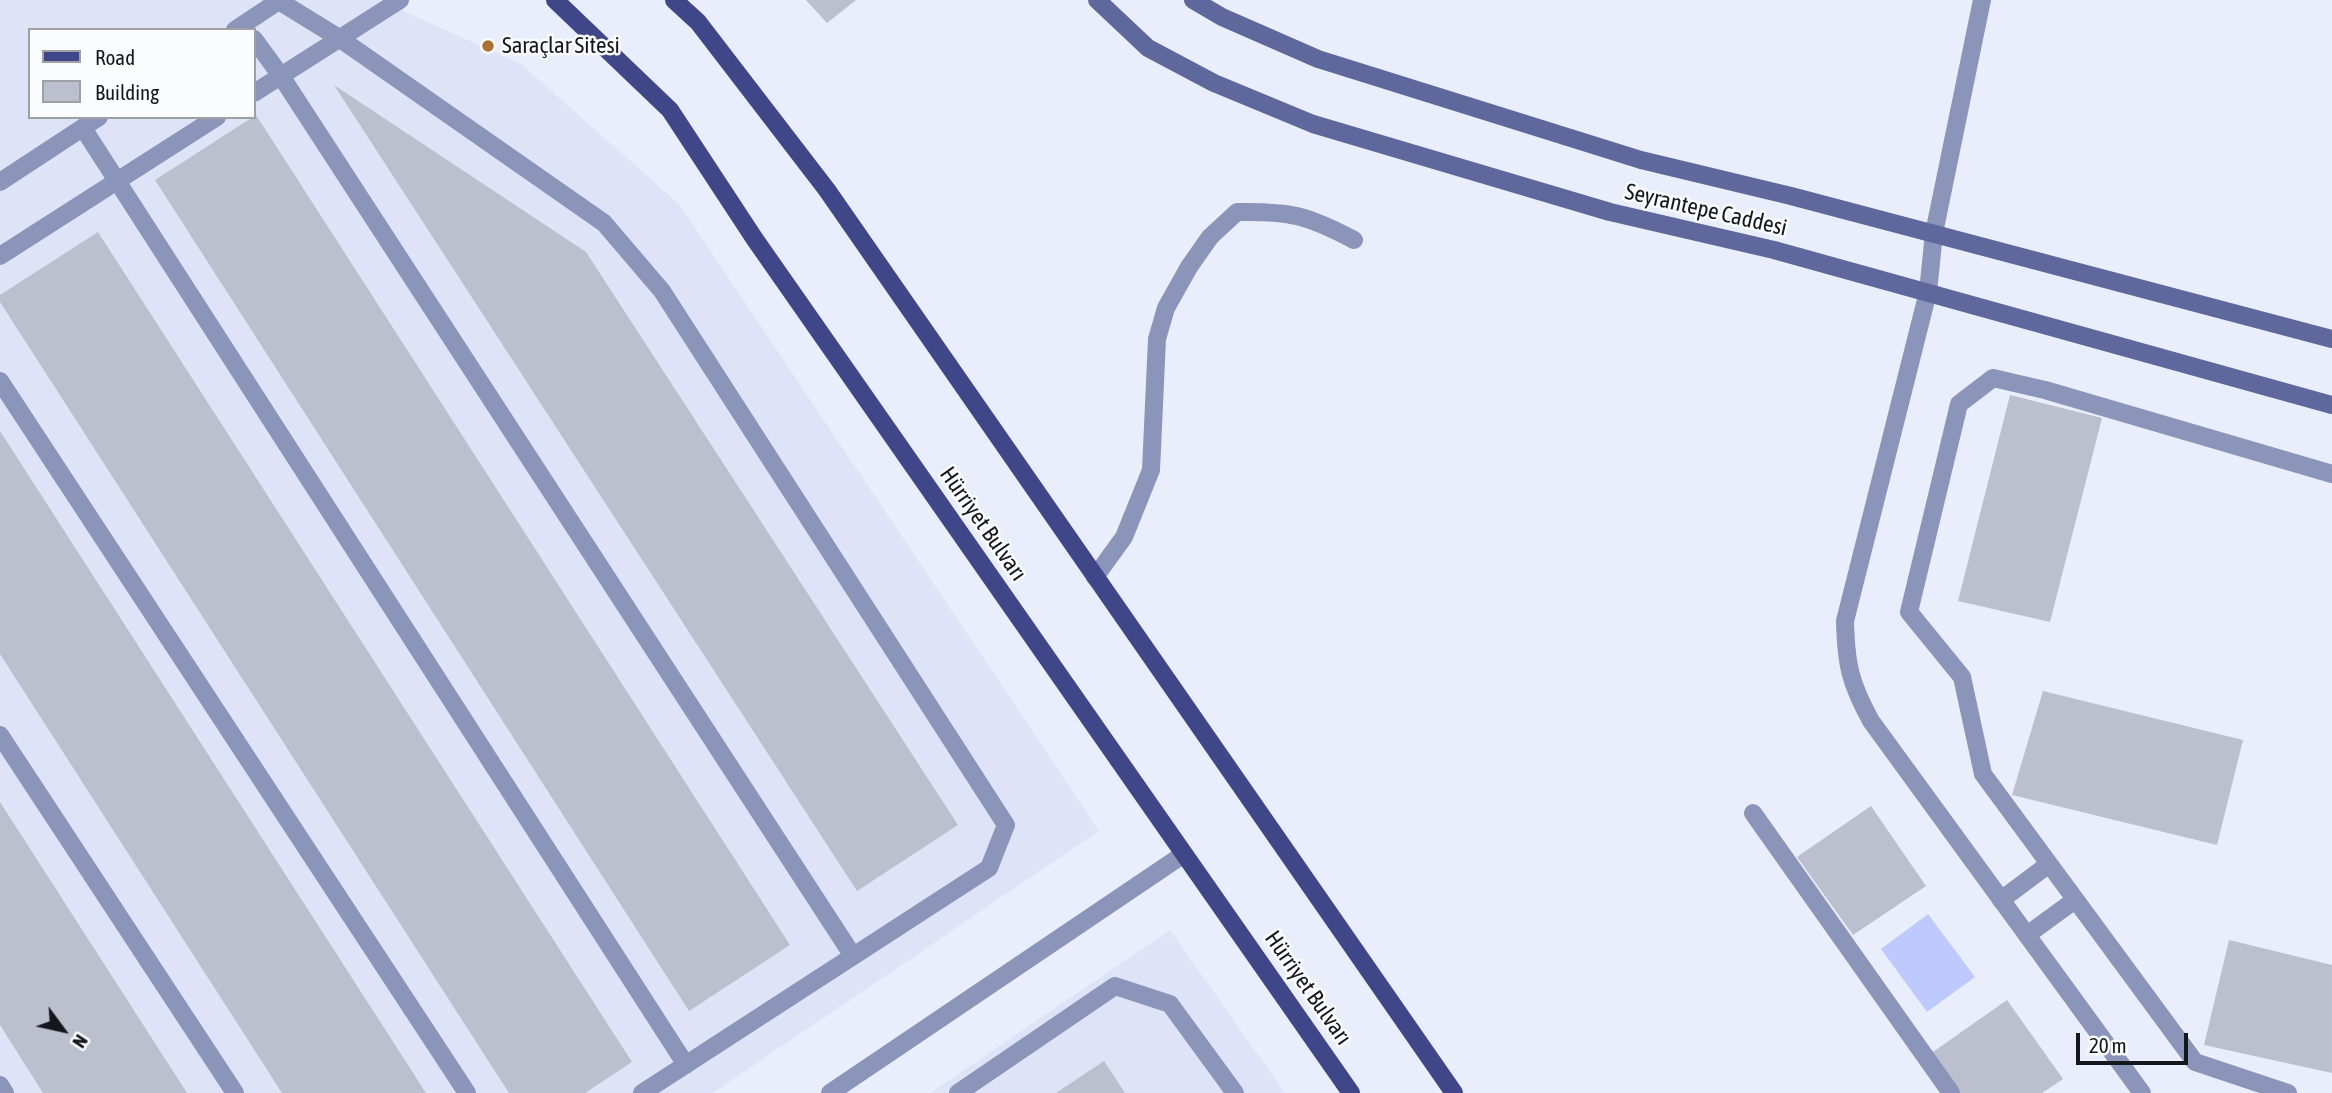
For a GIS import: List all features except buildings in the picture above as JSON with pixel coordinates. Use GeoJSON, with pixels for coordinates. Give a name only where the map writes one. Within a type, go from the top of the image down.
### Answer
{"type":"FeatureCollection","features":[{"type":"Feature","properties":{"kind":"main road","name":"Hürriyet Bulvarı"},"geometry":{"type":"LineString","coordinates":[[555,0],[670,110],[754,239],[1351,1093]]}},
{"type":"Feature","properties":{"kind":"main road"},"geometry":{"type":"LineString","coordinates":[[674,0],[698,22],[827,190],[1454,1093]]}},
{"type":"Feature","properties":{"kind":"main road","name":"Seyrantepe Caddesi"},"geometry":{"type":"LineString","coordinates":[[1193,0],[1222,17],[1318,59],[1628,156],[1934,233],[2332,339]]}},
{"type":"Feature","properties":{"kind":"main road","name":"Seyrantepe Caddesi"},"geometry":{"type":"LineString","coordinates":[[1104,3],[1148,48],[1214,83],[1314,124],[1611,212],[1774,250],[2332,405]]}},
{"type":"Feature","properties":{"kind":"street"},"geometry":{"type":"LineString","coordinates":[[256,92],[400,0]]}},
{"type":"Feature","properties":{"kind":"street"},"geometry":{"type":"LineString","coordinates":[[1982,0],[1934,233],[1928,292],[1845,621],[1846,657],[1854,690],[1871,721],[2142,1093]]}},
{"type":"Feature","properties":{"kind":"street"},"geometry":{"type":"LineString","coordinates":[[241,28],[279,1],[339,38],[604,223],[662,291],[1006,825],[989,868],[642,1093]]}},
{"type":"Feature","properties":{"kind":"street"},"geometry":{"type":"LineString","coordinates":[[256,42],[281,76],[853,956]]}},
{"type":"Feature","properties":{"kind":"street"},"geometry":{"type":"LineString","coordinates":[[0,181],[96,119]]}},
{"type":"Feature","properties":{"kind":"street"},"geometry":{"type":"LineString","coordinates":[[0,256],[213,119]]}},
{"type":"Feature","properties":{"kind":"street"},"geometry":{"type":"LineString","coordinates":[[83,128],[686,1065]]}},
{"type":"Feature","properties":{"kind":"street"},"geometry":{"type":"LineString","coordinates":[[1095,577],[1124,537],[1151,470],[1157,340],[1166,308],[1210,237],[1237,212],[1279,211],[1316,220],[1354,240]]}},
{"type":"Feature","properties":{"kind":"street"},"geometry":{"type":"LineString","coordinates":[[2288,1093],[2195,1062],[1983,774],[1962,677],[1909,612],[1959,404],[1993,378],[2045,390],[2332,474]]}},
{"type":"Feature","properties":{"kind":"street"},"geometry":{"type":"LineString","coordinates":[[0,381],[467,1093]]}},
{"type":"Feature","properties":{"kind":"street"},"geometry":{"type":"LineString","coordinates":[[0,735],[235,1093]]}},
{"type":"Feature","properties":{"kind":"street"},"geometry":{"type":"LineString","coordinates":[[1753,813],[1951,1093]]}},
{"type":"Feature","properties":{"kind":"street"},"geometry":{"type":"LineString","coordinates":[[830,1093],[1184,854]]}},
{"type":"Feature","properties":{"kind":"street"},"geometry":{"type":"LineString","coordinates":[[2001,900],[2049,864]]}},
{"type":"Feature","properties":{"kind":"street"},"geometry":{"type":"LineString","coordinates":[[2027,935],[2075,900]]}},
{"type":"Feature","properties":{"kind":"street"},"geometry":{"type":"LineString","coordinates":[[958,1093],[1115,986],[1170,1004],[1235,1093]]}},
{"type":"Feature","properties":{"kind":"street"},"geometry":{"type":"LineString","coordinates":[[0,1085],[5,1093]]}},
{"type":"Feature","properties":{"kind":"shaded area"},"geometry":{"type":"Polygon","coordinates":[[[0,0],[379,0],[521,64],[680,205],[1099,831],[713,1093],[0,1093],[0,0]]]}},
{"type":"Feature","properties":{"kind":"shaded area"},"geometry":{"type":"Polygon","coordinates":[[[1928,914],[1975,977],[1927,1012],[1881,949],[1928,914]]]}},
{"type":"Feature","properties":{"kind":"shaded area"},"geometry":{"type":"Polygon","coordinates":[[[1170,930],[1285,1093],[930,1093],[1170,930]]]}},
{"type":"Feature","properties":{"kind":"place","name":"Saraçlar Sitesi"},"geometry":{"type":"Point","coordinates":[488,46]}}]}
